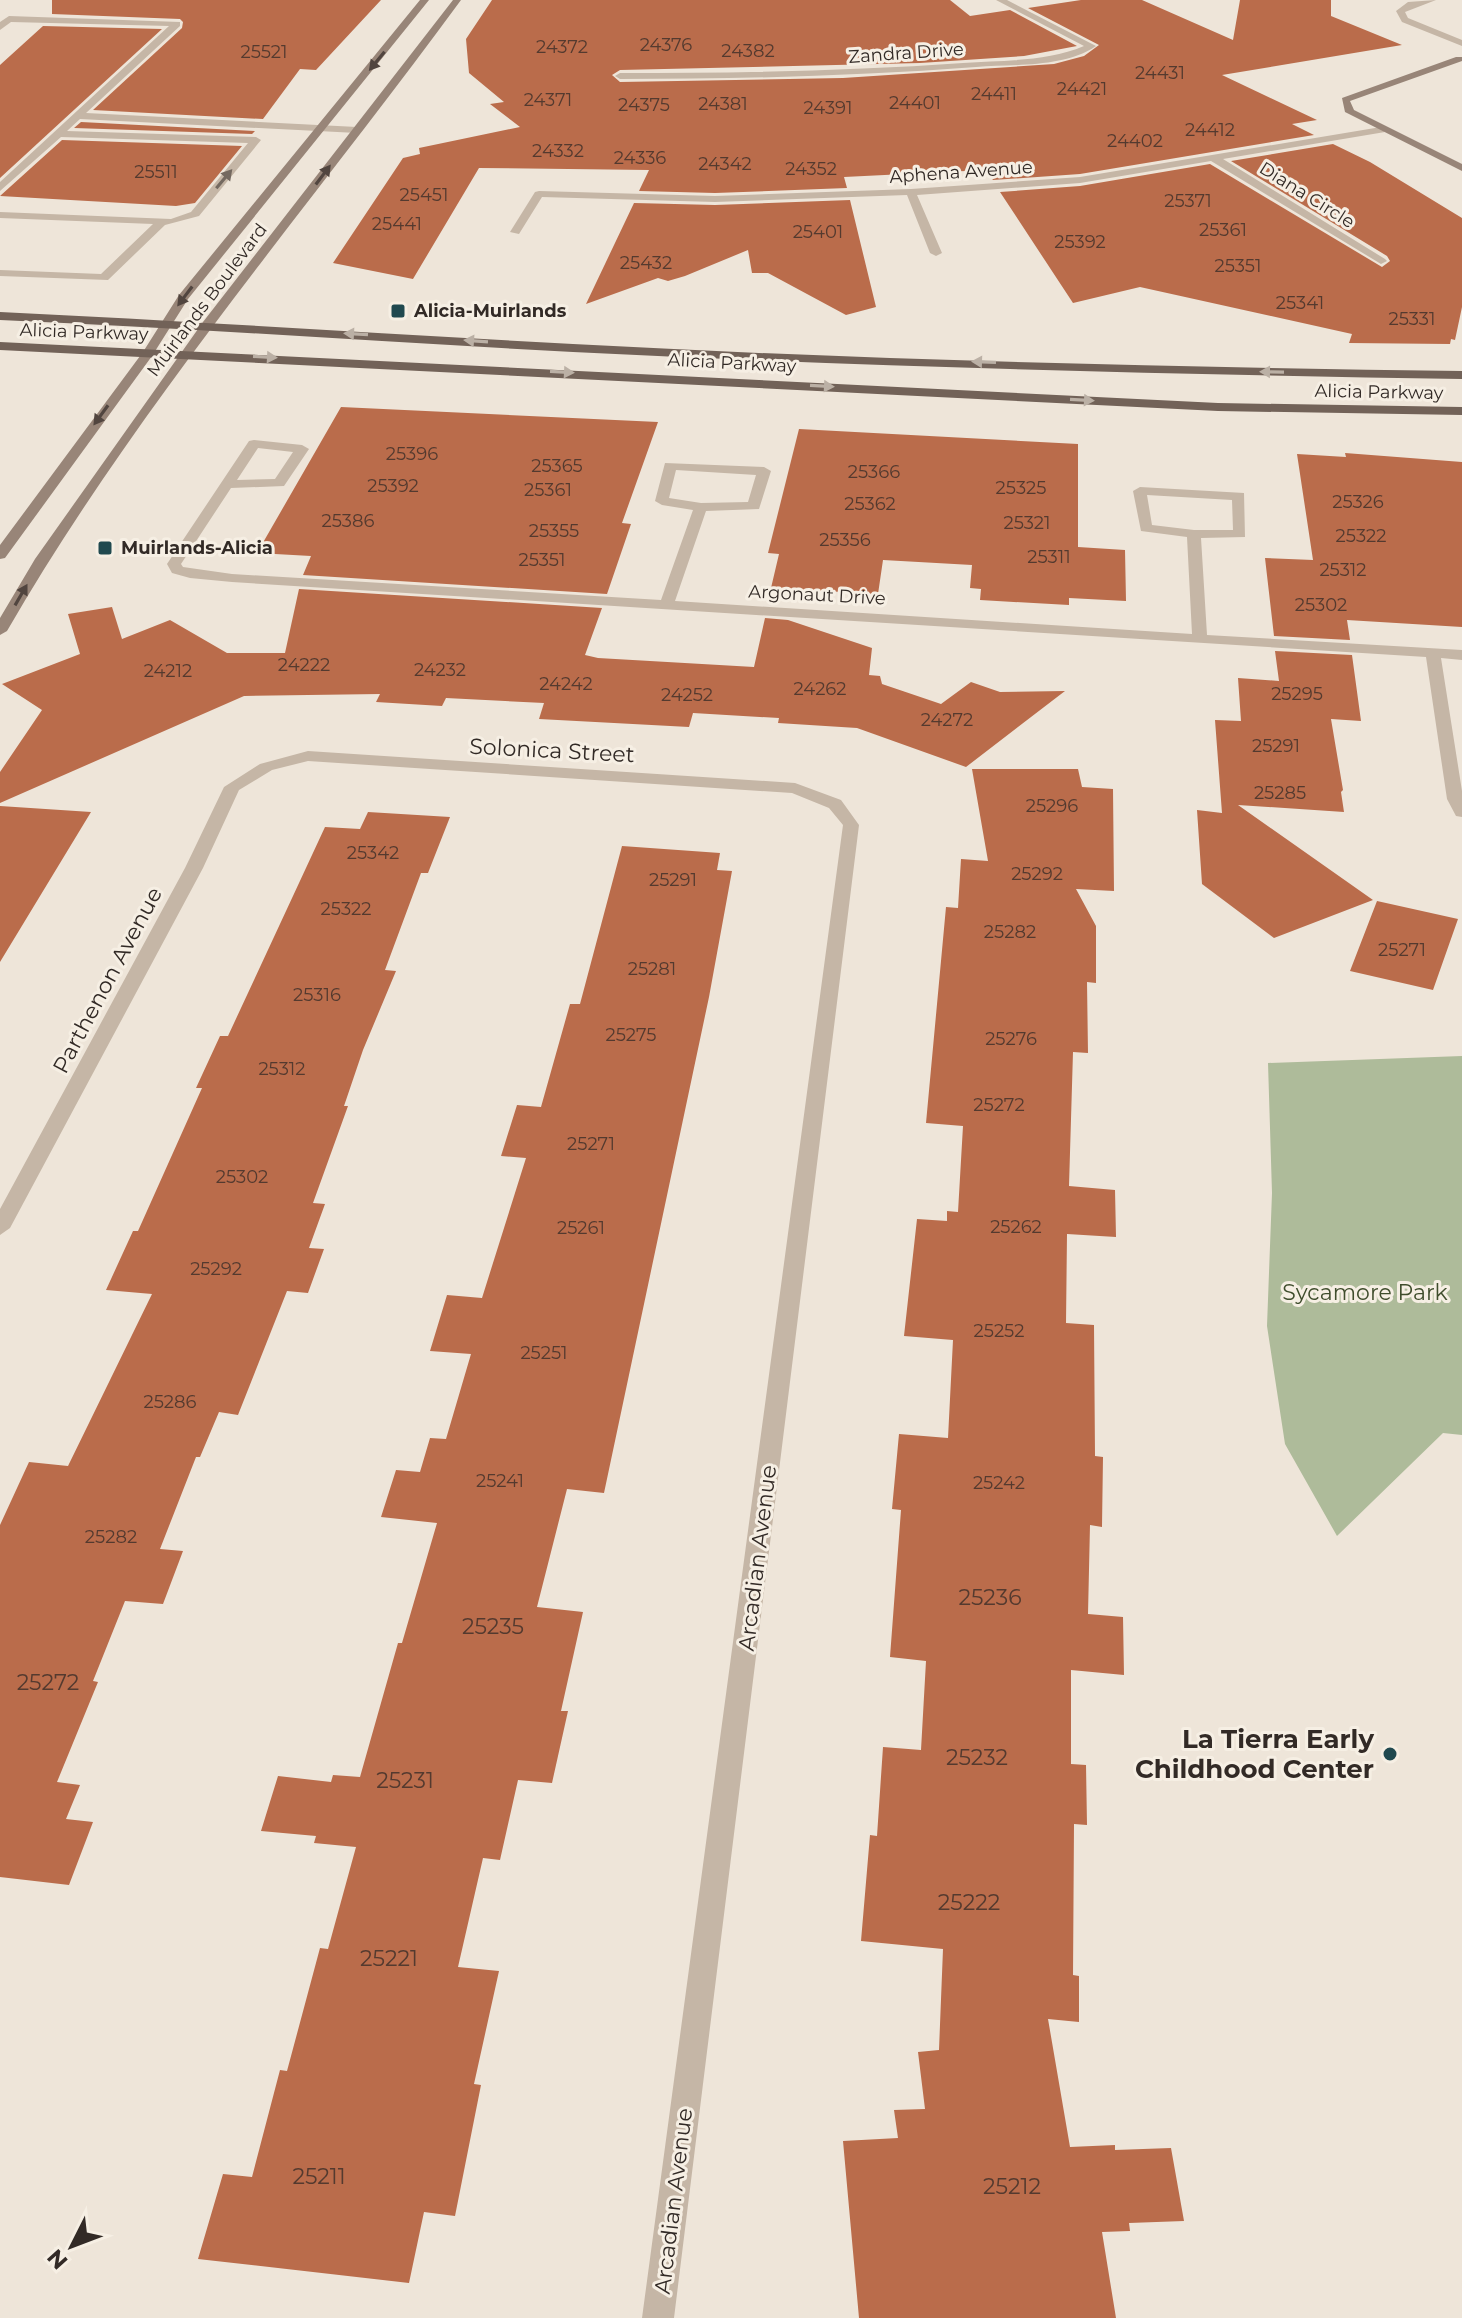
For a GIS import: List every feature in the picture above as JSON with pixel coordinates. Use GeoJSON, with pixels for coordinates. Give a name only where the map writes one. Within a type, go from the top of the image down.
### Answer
{"type":"FeatureCollection","features":[{"type":"Feature","properties":{"kind":"main road","name":"Muirlands Boulevard"},"geometry":{"type":"LineString","coordinates":[[0,555],[148,353],[183,297],[425,0]]}},
{"type":"Feature","properties":{"kind":"main road","name":"Muirlands Boulevard"},"geometry":{"type":"LineString","coordinates":[[0,631],[42,559],[207,325],[457,0]]}},
{"type":"Feature","properties":{"kind":"main road"},"geometry":{"type":"LineString","coordinates":[[1461,57],[1345,100],[1350,112],[1462,168]]}},
{"type":"Feature","properties":{"kind":"main road","name":"Alicia Parkway"},"geometry":{"type":"LineString","coordinates":[[0,316],[207,325],[574,348],[1215,371],[1462,375]]}},
{"type":"Feature","properties":{"kind":"main road","name":"Alicia Parkway"},"geometry":{"type":"LineString","coordinates":[[0,346],[1218,407],[1462,411]]}},
{"type":"Feature","properties":{"kind":"street","name":"Zandra Drive"},"geometry":{"type":"LineString","coordinates":[[620,76],[787,76],[917,69],[1049,57],[1091,46],[1000,0]]}},
{"type":"Feature","properties":{"kind":"street"},"geometry":{"type":"LineString","coordinates":[[1432,0],[1400,11],[1405,20],[1462,43]]}},
{"type":"Feature","properties":{"kind":"street"},"geometry":{"type":"LineString","coordinates":[[0,27],[9,19],[177,24],[0,188]]}},
{"type":"Feature","properties":{"kind":"street"},"geometry":{"type":"LineString","coordinates":[[79,116],[357,130]]}},
{"type":"Feature","properties":{"kind":"street","name":"Aphena Avenue"},"geometry":{"type":"LineString","coordinates":[[515,232],[539,194],[715,199],[911,192],[1080,180],[1381,130]]}},
{"type":"Feature","properties":{"kind":"street"},"geometry":{"type":"LineString","coordinates":[[0,215],[163,221],[195,214],[256,140],[60,134]]}},
{"type":"Feature","properties":{"kind":"street","name":"Diana Circle"},"geometry":{"type":"LineString","coordinates":[[1215,159],[1381,261]]}},
{"type":"Feature","properties":{"kind":"street"},"geometry":{"type":"LineString","coordinates":[[911,192],[936,253]]}},
{"type":"Feature","properties":{"kind":"street"},"geometry":{"type":"LineString","coordinates":[[0,273],[104,278],[163,221]]}},
{"type":"Feature","properties":{"kind":"street"},"geometry":{"type":"LineString","coordinates":[[254,444],[302,449],[279,483],[227,484],[254,444]]}},
{"type":"Feature","properties":{"kind":"street"},"geometry":{"type":"LineString","coordinates":[[670,466],[764,471],[754,506],[701,507],[662,501],[670,466]]}},
{"type":"Feature","properties":{"kind":"street","name":"Argonaut Drive"},"geometry":{"type":"LineString","coordinates":[[227,484],[174,564],[177,570],[190,574],[666,607],[1462,655]]}},
{"type":"Feature","properties":{"kind":"street"},"geometry":{"type":"LineString","coordinates":[[1140,491],[1239,496],[1240,534],[1194,534],[1146,528],[1140,491]]}},
{"type":"Feature","properties":{"kind":"street"},"geometry":{"type":"LineString","coordinates":[[666,607],[701,507]]}},
{"type":"Feature","properties":{"kind":"street"},"geometry":{"type":"LineString","coordinates":[[1194,534],[1200,637]]}},
{"type":"Feature","properties":{"kind":"street"},"geometry":{"type":"LineString","coordinates":[[1433,653],[1455,799],[1462,812]]}},
{"type":"Feature","properties":{"kind":"street","name":"Solonica Street"},"geometry":{"type":"LineString","coordinates":[[266,767],[308,756],[648,776],[795,788],[835,804]]}},
{"type":"Feature","properties":{"kind":"street","name":"Parthenon Avenue"},"geometry":{"type":"LineString","coordinates":[[0,1228],[194,868],[232,787],[266,767]]}},
{"type":"Feature","properties":{"kind":"street","name":"Arcadian Avenue"},"geometry":{"type":"LineString","coordinates":[[658,2318],[850,853],[851,825],[835,804]]}},
{"type":"Feature","properties":{"kind":"green space","name":"Sycamore Park"},"geometry":{"type":"Polygon","coordinates":[[[1462,1056],[1462,1435],[1443,1433],[1337,1536],[1285,1444],[1267,1326],[1272,1193],[1268,1063],[1462,1056]]]}},
{"type":"Feature","properties":{"kind":"building"},"geometry":{"type":"Polygon","coordinates":[[[52,0],[381,0],[316,70],[300,69],[263,119],[93,110],[182,28],[183,22],[180,19],[52,14],[52,0]]]}},
{"type":"Feature","properties":{"kind":"building"},"geometry":{"type":"Polygon","coordinates":[[[492,0],[950,0],[970,16],[1010,10],[1077,46],[1024,56],[920,63],[620,70],[612,75],[620,82],[843,78],[1054,64],[1084,56],[1099,45],[1028,8],[1081,0],[1142,0],[1233,40],[1240,0],[1331,0],[1331,16],[1402,45],[1222,75],[1317,120],[1292,124],[1314,135],[1080,174],[993,180],[986,170],[844,177],[847,188],[715,193],[639,191],[649,170],[479,168],[413,279],[333,263],[403,158],[420,154],[419,148],[520,127],[490,104],[504,102],[469,73],[466,39],[492,0]]]}},
{"type":"Feature","properties":{"kind":"building"},"geometry":{"type":"Polygon","coordinates":[[[43,26],[162,29],[0,178],[0,65],[43,26]]]}},
{"type":"Feature","properties":{"kind":"building"},"geometry":{"type":"Polygon","coordinates":[[[81,122],[255,131],[252,134],[74,128],[81,122]]]}},
{"type":"Feature","properties":{"kind":"building"},"geometry":{"type":"Polygon","coordinates":[[[62,140],[242,146],[195,203],[176,206],[0,196],[62,140]]]}},
{"type":"Feature","properties":{"kind":"building"},"geometry":{"type":"Polygon","coordinates":[[[1333,144],[1370,162],[1462,218],[1462,307],[1455,340],[1451,339],[1450,344],[1349,343],[1352,334],[1140,287],[1073,303],[1000,192],[1080,186],[1210,164],[1382,267],[1390,261],[1387,256],[1231,161],[1333,144]]]}},
{"type":"Feature","properties":{"kind":"building"},"geometry":{"type":"Polygon","coordinates":[[[850,200],[876,307],[846,315],[768,273],[752,273],[748,250],[685,276],[668,281],[658,278],[586,304],[634,203],[715,205],[850,200]]]}},
{"type":"Feature","properties":{"kind":"building"},"geometry":{"type":"Polygon","coordinates":[[[341,407],[658,422],[622,523],[631,524],[607,594],[303,575],[311,556],[257,553],[341,407]]]}},
{"type":"Feature","properties":{"kind":"building"},"geometry":{"type":"Polygon","coordinates":[[[799,429],[1078,444],[1078,547],[1125,550],[1126,601],[1069,598],[1069,605],[980,600],[981,589],[970,588],[972,565],[883,560],[878,594],[771,588],[779,554],[768,553],[799,429]]]}},
{"type":"Feature","properties":{"kind":"building"},"geometry":{"type":"Polygon","coordinates":[[[1345,453],[1462,462],[1462,627],[1347,620],[1350,640],[1274,636],[1265,558],[1313,560],[1297,454],[1346,457],[1345,453]]]}},
{"type":"Feature","properties":{"kind":"building"},"geometry":{"type":"Polygon","coordinates":[[[299,589],[602,608],[585,655],[598,658],[754,667],[765,618],[788,620],[872,648],[869,675],[880,676],[882,684],[941,704],[971,682],[1000,692],[1065,691],[966,767],[857,728],[778,723],[779,718],[693,713],[689,727],[539,719],[544,703],[446,698],[442,706],[376,702],[380,694],[244,696],[0,803],[0,772],[42,710],[2,684],[80,654],[68,614],[112,607],[122,639],[170,620],[227,653],[285,653],[299,589]]]}},
{"type":"Feature","properties":{"kind":"building"},"geometry":{"type":"Polygon","coordinates":[[[1275,651],[1352,655],[1361,721],[1331,719],[1344,812],[1238,805],[1373,900],[1274,938],[1202,884],[1197,810],[1222,813],[1215,720],[1241,721],[1238,678],[1279,681],[1275,651]]]}},
{"type":"Feature","properties":{"kind":"building"},"geometry":{"type":"Polygon","coordinates":[[[972,769],[1078,769],[1082,787],[1113,789],[1114,891],[1076,889],[1096,926],[1096,983],[1087,982],[1088,1053],[1073,1052],[1069,1186],[1115,1190],[1116,1237],[1067,1234],[1066,1323],[1094,1325],[1095,1456],[1103,1457],[1102,1527],[1090,1525],[1088,1614],[1123,1617],[1124,1675],[1071,1670],[1071,1764],[1086,1765],[1087,1825],[1074,1824],[1073,1975],[1079,1976],[1079,2022],[1048,2019],[1070,2147],[1115,2145],[1115,2150],[1171,2148],[1184,2221],[1129,2223],[1130,2231],[1102,2232],[1116,2318],[859,2318],[843,2141],[898,2138],[894,2110],[925,2109],[918,2052],[939,2050],[943,1949],[861,1941],[870,1835],[877,1836],[883,1747],[921,1750],[926,1661],[890,1657],[901,1510],[892,1509],[899,1434],[948,1438],[953,1340],[904,1336],[917,1219],[947,1221],[947,1211],[958,1212],[963,1126],[926,1123],[946,907],[958,908],[961,859],[988,861],[972,769]]]}},
{"type":"Feature","properties":{"kind":"building"},"geometry":{"type":"Polygon","coordinates":[[[0,806],[91,812],[0,962],[0,806]]]}},
{"type":"Feature","properties":{"kind":"building"},"geometry":{"type":"Polygon","coordinates":[[[368,812],[450,817],[428,873],[421,873],[385,970],[396,971],[363,1050],[344,1106],[348,1106],[313,1203],[325,1204],[309,1248],[324,1249],[308,1293],[287,1291],[238,1415],[219,1412],[200,1457],[196,1457],[160,1549],[183,1551],[163,1604],[125,1601],[93,1681],[98,1682],[57,1782],[80,1785],[66,1819],[93,1822],[69,1885],[0,1877],[0,1525],[29,1462],[68,1466],[152,1294],[106,1290],[133,1231],[138,1231],[202,1088],[196,1088],[220,1036],[228,1036],[325,827],[360,829],[368,812]]]}},
{"type":"Feature","properties":{"kind":"building"},"geometry":{"type":"Polygon","coordinates":[[[622,846],[720,853],[717,870],[732,871],[709,997],[604,1493],[567,1489],[537,1607],[583,1612],[561,1711],[568,1711],[552,1783],[518,1780],[500,1860],[483,1858],[458,1967],[499,1971],[474,2084],[481,2085],[455,2216],[424,2212],[409,2283],[198,2259],[223,2174],[252,2177],[280,2070],[287,2071],[320,1948],[328,1949],[356,1847],[314,1843],[316,1836],[261,1831],[278,1776],[331,1782],[333,1775],[360,1777],[398,1643],[402,1643],[437,1523],[381,1517],[396,1470],[420,1472],[430,1438],[446,1439],[471,1354],[430,1351],[447,1295],[482,1298],[526,1158],[501,1156],[517,1105],[541,1107],[570,1004],[580,1004],[622,846]]]}},
{"type":"Feature","properties":{"kind":"building"},"geometry":{"type":"Polygon","coordinates":[[[1377,901],[1458,919],[1433,990],[1350,971],[1377,901]]]}},
{"type":"Feature","properties":{"kind":"place","name":"Alicia-Muirlands"},"geometry":{"type":"Point","coordinates":[398,311]}},
{"type":"Feature","properties":{"kind":"place","name":"Muirlands-Alicia"},"geometry":{"type":"Point","coordinates":[105,548]}},
{"type":"Feature","properties":{"kind":"place","name":"La Tierra Early Childhood Center"},"geometry":{"type":"Point","coordinates":[1390,1754]}}]}
